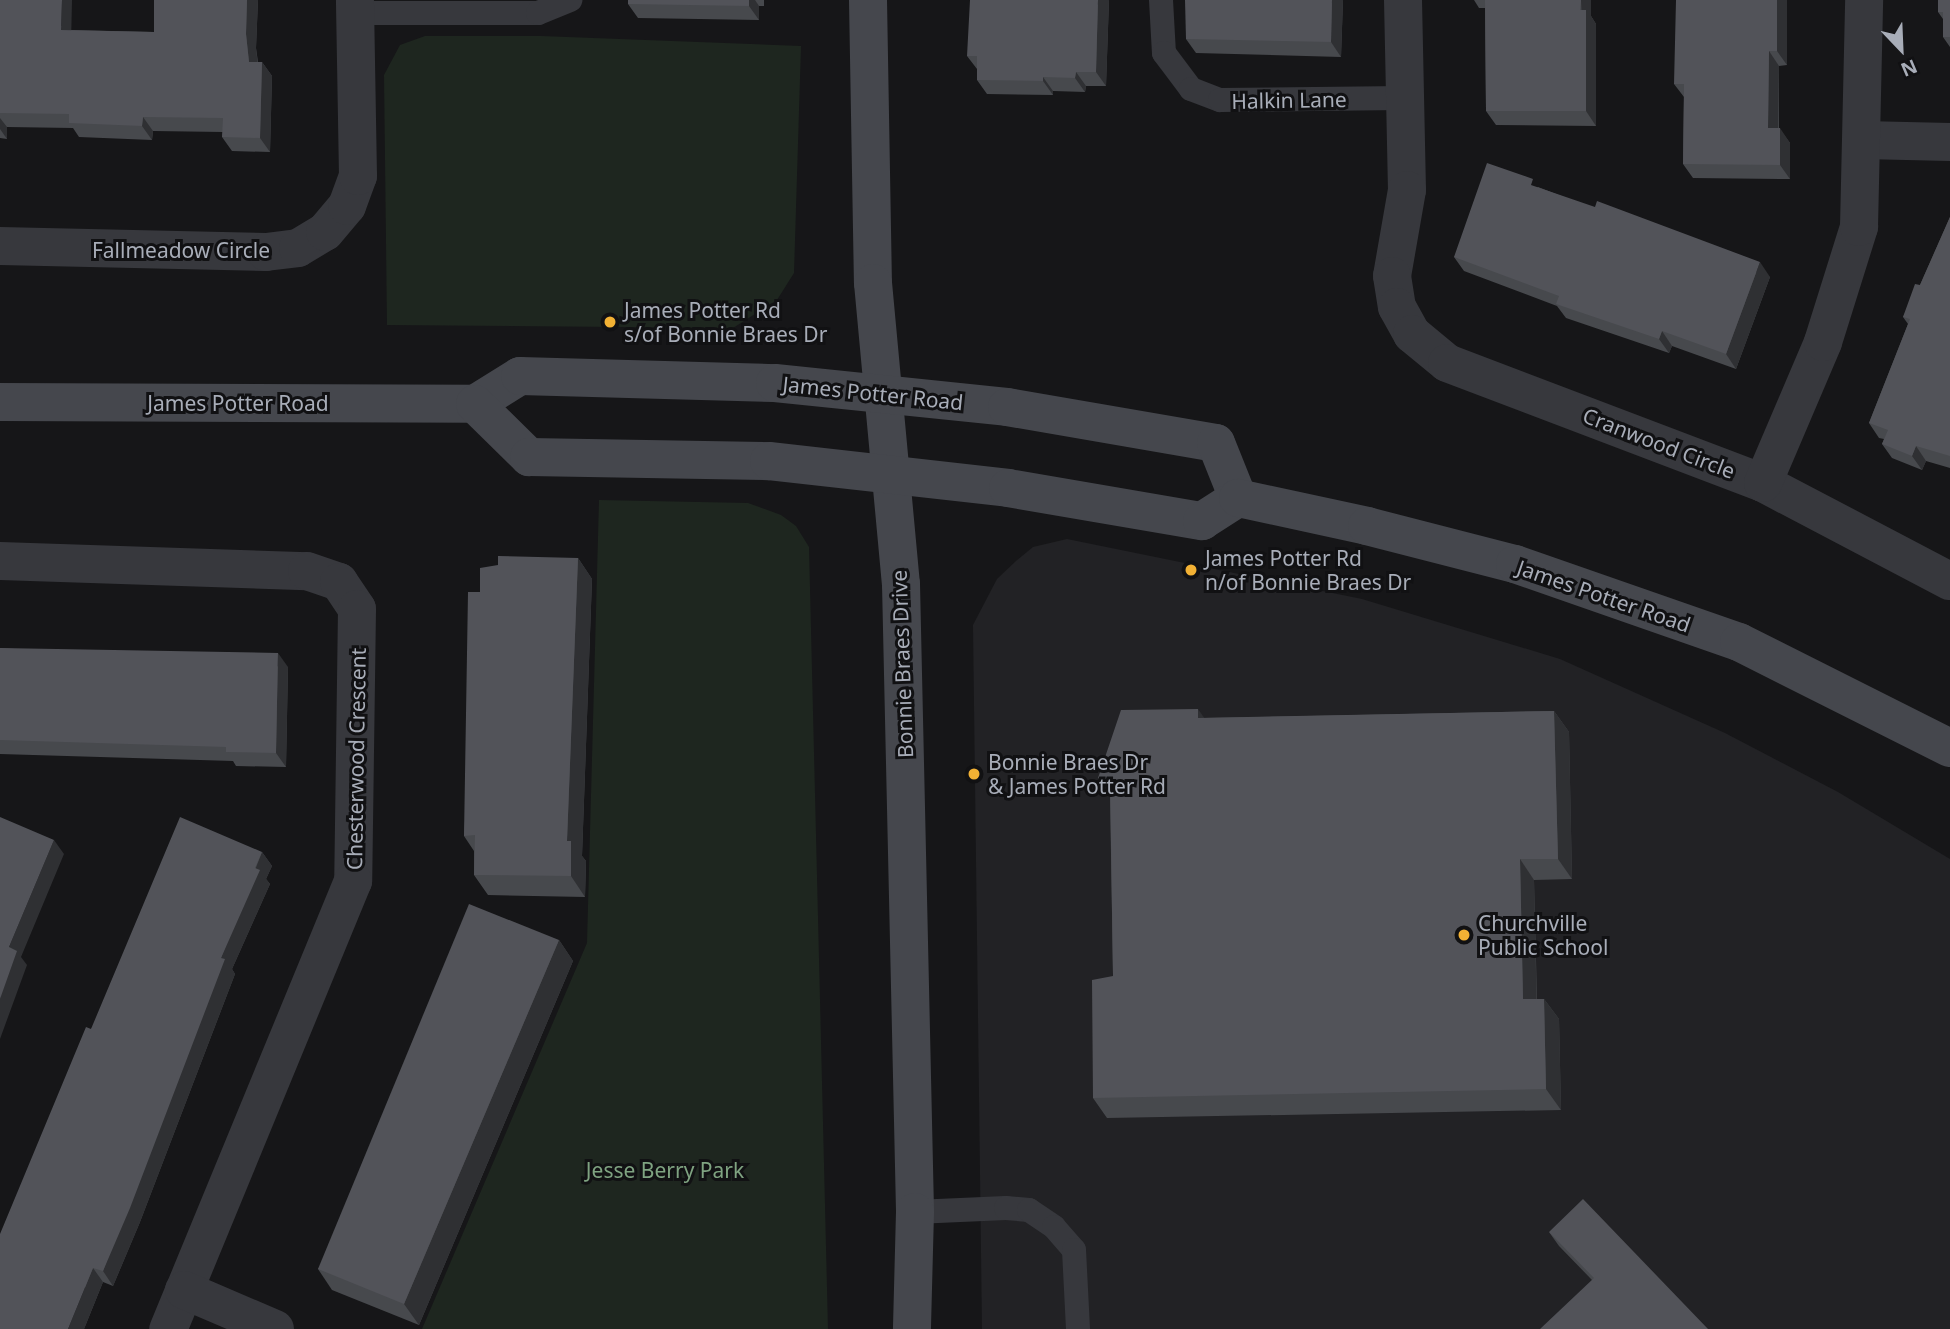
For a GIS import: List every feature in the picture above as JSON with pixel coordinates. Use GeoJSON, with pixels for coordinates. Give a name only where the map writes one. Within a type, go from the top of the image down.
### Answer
{"type":"FeatureCollection","features":[{"type":"Feature","properties":{"kind":"main road","name":"Bonnie Braes Drive"},"geometry":{"type":"LineString","coordinates":[[868,0],[873,283],[901,584],[915,1212],[912,1329]]}},
{"type":"Feature","properties":{"kind":"main road","name":"James Potter Road"},"geometry":{"type":"LineString","coordinates":[[0,402],[475,404],[520,376],[775,383],[1007,407],[1216,443],[1238,498],[1515,565],[1739,642],[1950,748]]}},
{"type":"Feature","properties":{"kind":"main road"},"geometry":{"type":"LineString","coordinates":[[475,404],[529,457],[769,461],[1008,488],[1202,521],[1238,498]]}},
{"type":"Feature","properties":{"kind":"street","name":"Cranwood Circle"},"geometry":{"type":"LineString","coordinates":[[1403,0],[1407,190],[1392,276],[1397,307],[1412,334],[1447,363],[1763,483],[1823,342],[1853,253],[1863,195],[1864,0]]}},
{"type":"Feature","properties":{"kind":"street","name":"Fallmeadow Circle"},"geometry":{"type":"LineString","coordinates":[[0,246],[266,252],[298,248],[325,232],[347,206],[358,176],[355,6]]}},
{"type":"Feature","properties":{"kind":"street"},"geometry":{"type":"LineString","coordinates":[[1863,140],[1950,142]]}},
{"type":"Feature","properties":{"kind":"street"},"geometry":{"type":"LineString","coordinates":[[1763,483],[1950,581]]}},
{"type":"Feature","properties":{"kind":"street","name":"Chesterwood Crescent"},"geometry":{"type":"LineString","coordinates":[[0,561],[307,571],[339,582],[357,609],[353,881],[168,1329]]}},
{"type":"Feature","properties":{"kind":"street"},"geometry":{"type":"LineString","coordinates":[[184,1290],[275,1329]]}},
{"type":"Feature","properties":{"kind":"lane"},"geometry":{"type":"LineString","coordinates":[[355,6],[538,13],[570,0]]}},
{"type":"Feature","properties":{"kind":"lane","name":"Halkin Lane"},"geometry":{"type":"LineString","coordinates":[[1161,0],[1164,53],[1191,89],[1220,100],[1403,98]]}},
{"type":"Feature","properties":{"kind":"lane"},"geometry":{"type":"LineString","coordinates":[[915,1212],[1006,1208],[1028,1210],[1054,1227],[1074,1250],[1077,1329]]}},
{"type":"Feature","properties":{"kind":"shaded area","name":"Churchville Public School"},"geometry":{"type":"Polygon","coordinates":[[[1067,539],[1362,599],[1560,659],[1725,733],[1838,792],[1950,859],[1950,1329],[982,1329],[973,625],[997,579],[1016,561],[1033,547],[1067,539]]]}},
{"type":"Feature","properties":{"kind":"green space"},"geometry":{"type":"Polygon","coordinates":[[[425,36],[541,36],[801,46],[794,273],[777,300],[733,328],[387,325],[384,75],[400,45],[425,36]]]}},
{"type":"Feature","properties":{"kind":"green space","name":"Jesse Berry Park"},"geometry":{"type":"Polygon","coordinates":[[[599,500],[748,503],[781,515],[796,526],[809,547],[828,1329],[422,1329],[587,943],[599,500]]]}},
{"type":"Feature","properties":{"kind":"building"},"geometry":{"type":"Polygon","coordinates":[[[0,0],[62,0],[61,30],[154,32],[154,0],[247,0],[249,62],[262,62],[260,138],[222,137],[223,118],[143,117],[142,126],[69,123],[69,114],[0,113],[0,0]]]}},
{"type":"Feature","properties":{"kind":"building"},"geometry":{"type":"Polygon","coordinates":[[[628,0],[749,0],[749,6],[628,4],[628,0]]]}},
{"type":"Feature","properties":{"kind":"building"},"geometry":{"type":"Polygon","coordinates":[[[970,0],[1098,0],[1096,72],[1076,72],[1075,78],[1043,77],[1043,81],[977,80],[977,56],[967,56],[970,0]]]}},
{"type":"Feature","properties":{"kind":"building"},"geometry":{"type":"Polygon","coordinates":[[[1185,0],[1332,0],[1331,42],[1186,39],[1185,0]]]}},
{"type":"Feature","properties":{"kind":"building"},"geometry":{"type":"Polygon","coordinates":[[[1485,0],[1581,0],[1580,10],[1586,10],[1586,111],[1486,111],[1485,0]]]}},
{"type":"Feature","properties":{"kind":"building"},"geometry":{"type":"Polygon","coordinates":[[[1676,0],[1777,0],[1777,51],[1769,51],[1768,128],[1780,128],[1780,165],[1683,164],[1684,84],[1674,84],[1676,0]]]}},
{"type":"Feature","properties":{"kind":"building"},"geometry":{"type":"Polygon","coordinates":[[[1938,0],[1950,0],[1950,37],[1943,37],[1943,12],[1938,12],[1938,0]]]}},
{"type":"Feature","properties":{"kind":"building"},"geometry":{"type":"Polygon","coordinates":[[[1487,163],[1533,179],[1531,185],[1595,207],[1597,201],[1760,262],[1726,354],[1662,331],[1659,339],[1556,304],[1559,296],[1454,257],[1487,163]]]}},
{"type":"Feature","properties":{"kind":"building"},"geometry":{"type":"Polygon","coordinates":[[[1950,217],[1950,456],[1916,446],[1912,456],[1882,444],[1888,430],[1869,423],[1910,319],[1903,317],[1915,284],[1920,285],[1950,217]]]}},
{"type":"Feature","properties":{"kind":"building"},"geometry":{"type":"Polygon","coordinates":[[[498,556],[578,558],[567,841],[571,841],[571,876],[474,875],[475,835],[464,836],[468,592],[480,592],[480,568],[498,565],[498,556]]]}},
{"type":"Feature","properties":{"kind":"building"},"geometry":{"type":"Polygon","coordinates":[[[0,648],[278,653],[276,753],[226,752],[226,747],[0,740],[0,648]]]}},
{"type":"Feature","properties":{"kind":"building"},"geometry":{"type":"Polygon","coordinates":[[[1198,709],[1198,718],[1554,711],[1558,859],[1520,859],[1523,999],[1544,999],[1546,1089],[1093,1098],[1092,980],[1113,976],[1110,778],[1098,778],[1121,710],[1198,709]]]}},
{"type":"Feature","properties":{"kind":"building"},"geometry":{"type":"Polygon","coordinates":[[[0,817],[54,840],[9,947],[17,951],[0,999],[0,817]]]}},
{"type":"Feature","properties":{"kind":"building"},"geometry":{"type":"Polygon","coordinates":[[[180,817],[262,852],[255,868],[260,870],[221,958],[225,959],[130,1208],[103,1271],[93,1268],[68,1329],[0,1329],[0,1234],[86,1027],[91,1029],[180,817]]]}},
{"type":"Feature","properties":{"kind":"building"},"geometry":{"type":"Polygon","coordinates":[[[469,904],[559,940],[404,1304],[318,1269],[469,904]]]}},
{"type":"Feature","properties":{"kind":"building"},"geometry":{"type":"Polygon","coordinates":[[[1583,1199],[1708,1329],[1540,1329],[1594,1278],[1549,1232],[1583,1199]]]}},
{"type":"Feature","properties":{"kind":"place","name":"James Potter Rd s/of Bonnie Braes Dr"},"geometry":{"type":"Point","coordinates":[610,322]}},
{"type":"Feature","properties":{"kind":"place","name":"James Potter Rd n/of Bonnie Braes Dr"},"geometry":{"type":"Point","coordinates":[1191,570]}},
{"type":"Feature","properties":{"kind":"place","name":"Bonnie Braes Dr & James Potter Rd"},"geometry":{"type":"Point","coordinates":[974,774]}},
{"type":"Feature","properties":{"kind":"place","name":"Churchville Public School"},"geometry":{"type":"Point","coordinates":[1464,935]}}]}
